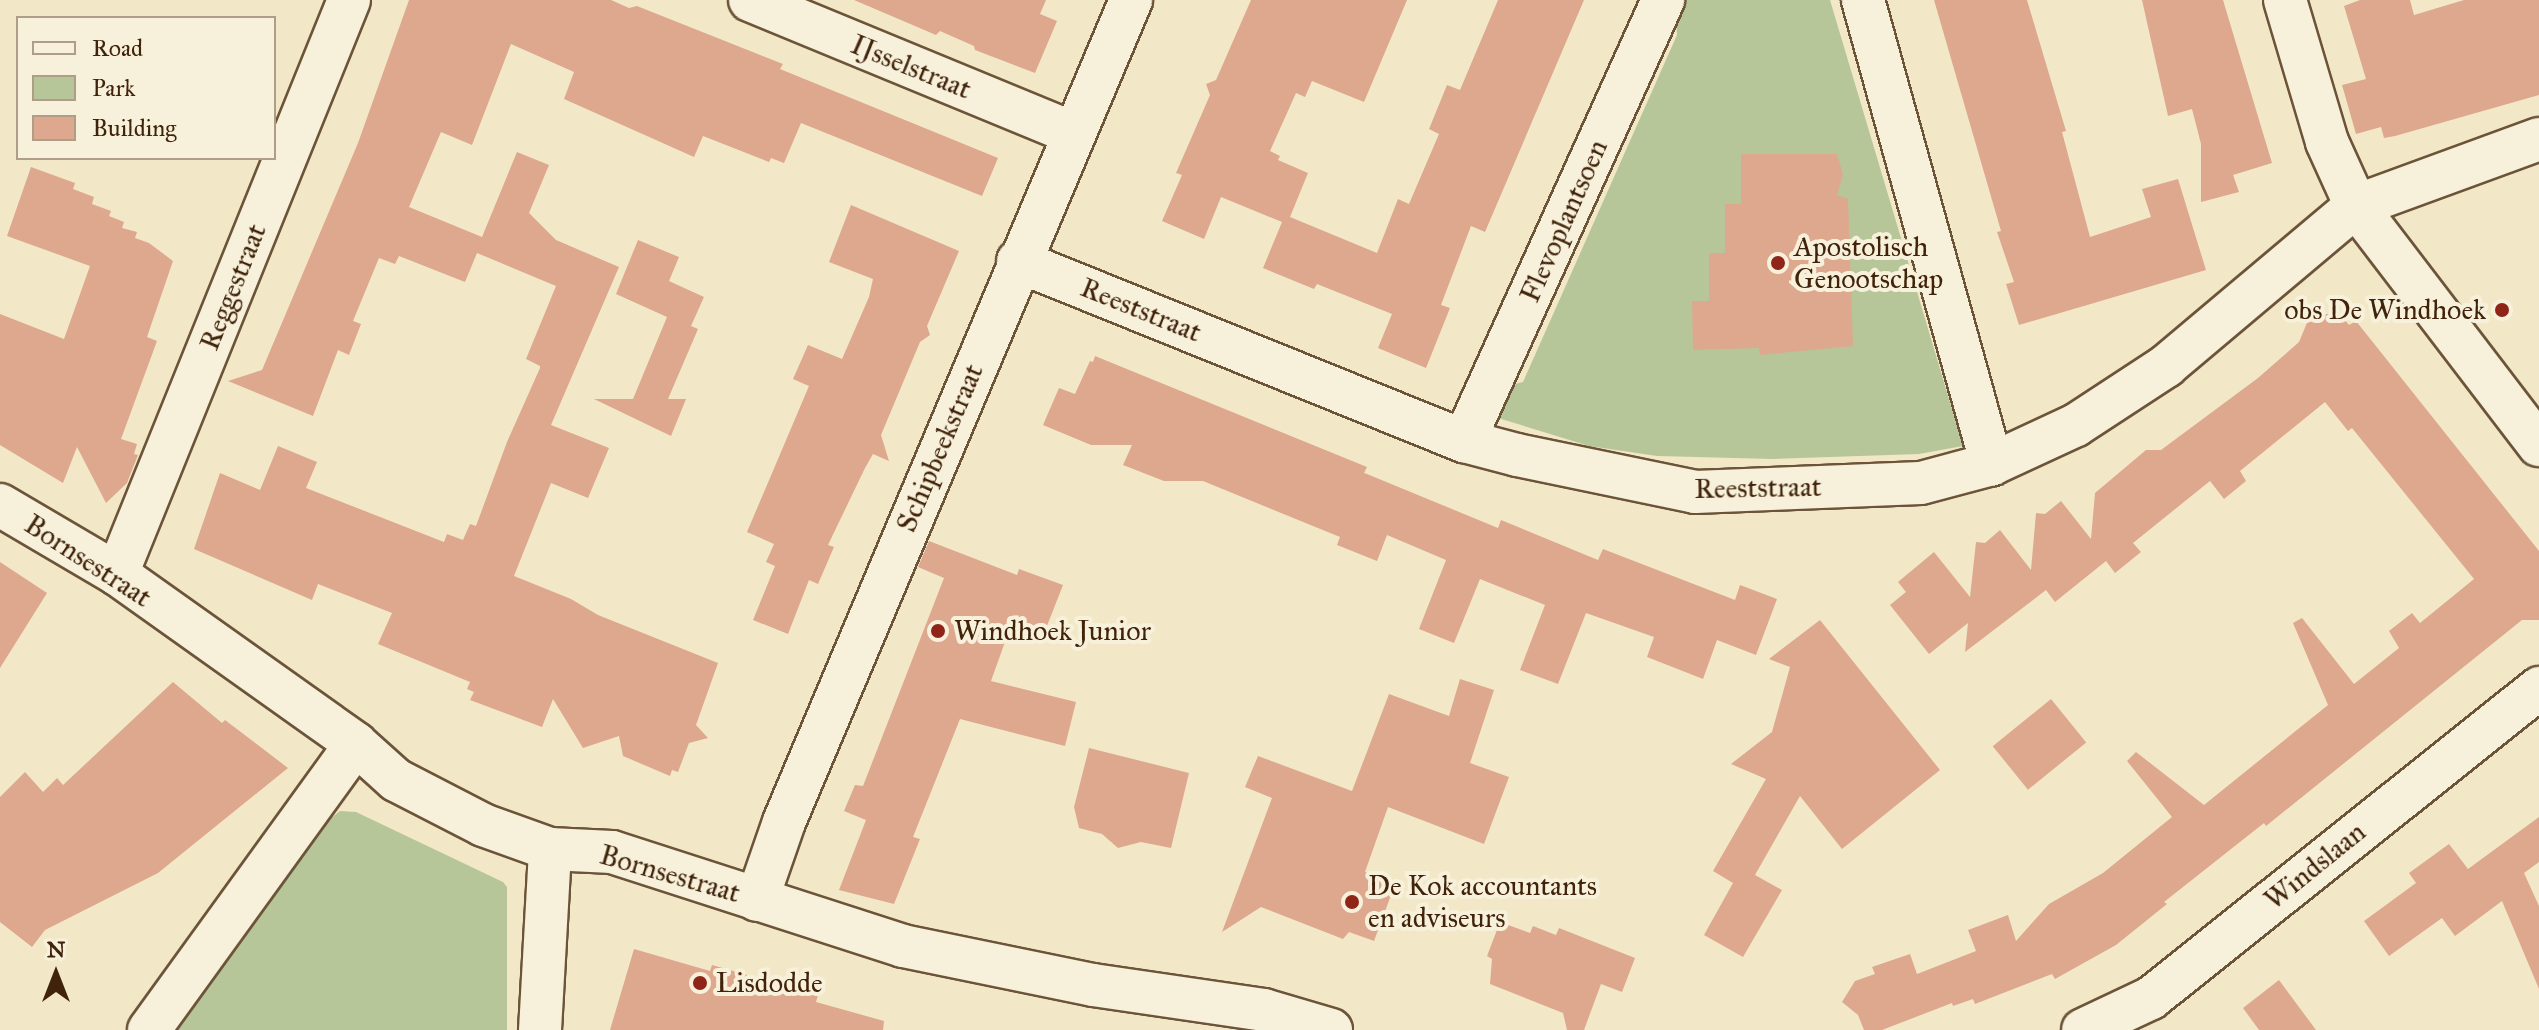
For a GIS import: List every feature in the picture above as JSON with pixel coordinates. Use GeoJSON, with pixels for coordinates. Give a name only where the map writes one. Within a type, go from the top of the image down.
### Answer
{"type":"FeatureCollection","features":[{"type":"Feature","properties":{"kind":"street","name":"Reggestraat"},"geometry":{"type":"LineString","coordinates":[[117,574],[349,0]]}},
{"type":"Feature","properties":{"kind":"street","name":"IJsselstraat"},"geometry":{"type":"LineString","coordinates":[[750,0],[1073,133]]}},
{"type":"Feature","properties":{"kind":"street","name":"Schipbeekstraat"},"geometry":{"type":"LineString","coordinates":[[757,900],[790,807],[1018,261],[1131,0]]}},
{"type":"Feature","properties":{"kind":"street","name":"Flevoplantsoen"},"geometry":{"type":"LineString","coordinates":[[1464,441],[1663,0]]}},
{"type":"Feature","properties":{"kind":"street"},"geometry":{"type":"LineString","coordinates":[[1863,0],[1992,464]]}},
{"type":"Feature","properties":{"kind":"street"},"geometry":{"type":"LineString","coordinates":[[2285,0],[2327,142],[2356,206],[2539,445]]}},
{"type":"Feature","properties":{"kind":"street","name":"Reeststraat"},"geometry":{"type":"LineString","coordinates":[[1018,261],[1464,441],[1695,492],[1921,483],[1992,464],[2076,425],[2166,366],[2356,206],[2539,139]]}},
{"type":"Feature","properties":{"kind":"street","name":"Bornsestraat"},"geometry":{"type":"LineString","coordinates":[[0,505],[117,574],[356,744],[396,780],[483,825],[550,849],[612,852],[903,946],[982,965],[1264,1010],[1331,1030]]}},
{"type":"Feature","properties":{"kind":"street","name":"Windslaan"},"geometry":{"type":"LineString","coordinates":[[2083,1030],[2151,998],[2539,688]]}},
{"type":"Feature","properties":{"kind":"street"},"geometry":{"type":"LineString","coordinates":[[149,1030],[356,744]]}},
{"type":"Feature","properties":{"kind":"street"},"geometry":{"type":"LineString","coordinates":[[540,1030],[550,849]]}},
{"type":"Feature","properties":{"kind":"green space"},"geometry":{"type":"Polygon","coordinates":[[[1675,0],[1830,0],[1963,446],[1919,454],[1773,459],[1657,456],[1589,446],[1498,418],[1507,386],[1523,382],[1677,35],[1675,0]]]}},
{"type":"Feature","properties":{"kind":"green space"},"geometry":{"type":"Polygon","coordinates":[[[340,811],[356,812],[503,882],[507,887],[507,1030],[176,1030],[321,826],[340,811]]]}},
{"type":"Feature","properties":{"kind":"building"},"geometry":{"type":"Polygon","coordinates":[[[409,0],[611,0],[629,8],[637,6],[783,64],[780,69],[998,158],[982,196],[801,123],[784,163],[771,158],[769,162],[703,136],[694,157],[564,99],[574,72],[511,44],[472,145],[441,132],[409,207],[482,237],[517,152],[549,165],[529,213],[556,240],[619,267],[551,425],[609,448],[588,498],[551,483],[514,576],[571,599],[598,615],[718,663],[696,725],[708,738],[689,743],[678,772],[672,770],[670,776],[623,756],[619,736],[583,748],[553,699],[542,727],[470,700],[474,692],[467,689],[470,682],[378,644],[392,613],[318,584],[312,600],[194,549],[220,473],[260,490],[278,446],[317,462],[306,488],[444,542],[447,534],[463,540],[470,524],[476,526],[507,442],[540,368],[526,359],[556,286],[477,253],[465,282],[399,256],[395,264],[379,258],[353,321],[361,324],[349,355],[338,350],[313,416],[228,381],[262,370],[358,143],[409,0]]]}},
{"type":"Feature","properties":{"kind":"building"},"geometry":{"type":"Polygon","coordinates":[[[854,0],[1046,0],[1040,14],[1057,21],[1035,73],[975,50],[974,46],[940,31],[936,35],[854,0]]]}},
{"type":"Feature","properties":{"kind":"building"},"geometry":{"type":"Polygon","coordinates":[[[1251,0],[1407,0],[1364,102],[1312,81],[1305,97],[1296,93],[1270,151],[1280,156],[1278,160],[1308,173],[1290,217],[1377,253],[1398,199],[1409,204],[1439,134],[1429,129],[1447,85],[1460,90],[1498,0],[1584,0],[1485,232],[1471,226],[1441,305],[1450,308],[1426,368],[1378,348],[1392,314],[1317,284],[1314,289],[1263,268],[1282,222],[1221,197],[1204,239],[1162,221],[1182,175],[1176,173],[1210,95],[1206,84],[1216,80],[1251,0]]]}},
{"type":"Feature","properties":{"kind":"building"},"geometry":{"type":"Polygon","coordinates":[[[1934,0],[2027,0],[2066,131],[2062,132],[2090,237],[2151,217],[2142,189],[2178,179],[2206,270],[2019,325],[2006,284],[2014,282],[1997,232],[2001,231],[1934,0]]]}},
{"type":"Feature","properties":{"kind":"building"},"geometry":{"type":"Polygon","coordinates":[[[2142,0],[2223,0],[2272,163],[2233,175],[2239,192],[2201,202],[2201,144],[2192,109],[2168,116],[2142,0]]]}},
{"type":"Feature","properties":{"kind":"building"},"geometry":{"type":"Polygon","coordinates":[[[2360,0],[2410,0],[2414,15],[2464,0],[2539,0],[2539,95],[2395,136],[2384,138],[2381,127],[2356,134],[2342,85],[2366,79],[2344,6],[2360,0]]]}},
{"type":"Feature","properties":{"kind":"building","name":"Apostolisch Genootschap"},"geometry":{"type":"Polygon","coordinates":[[[1741,154],[1837,154],[1843,175],[1837,195],[1848,199],[1853,346],[1760,355],[1759,348],[1693,350],[1692,301],[1709,301],[1709,253],[1725,253],[1725,204],[1741,204],[1741,154]]]}},
{"type":"Feature","properties":{"kind":"building"},"geometry":{"type":"Polygon","coordinates":[[[31,167],[75,183],[73,189],[94,197],[92,204],[111,211],[109,216],[124,222],[122,228],[137,232],[135,238],[149,243],[173,261],[147,337],[157,341],[121,439],[137,444],[134,454],[138,455],[127,483],[106,503],[77,447],[63,483],[0,445],[0,314],[64,339],[90,266],[7,236],[31,167]]]}},
{"type":"Feature","properties":{"kind":"building"},"geometry":{"type":"Polygon","coordinates":[[[851,205],[959,251],[927,326],[930,335],[920,342],[881,435],[889,461],[873,454],[828,545],[834,547],[818,584],[809,580],[788,634],[753,620],[775,566],[766,562],[774,544],[747,532],[809,386],[793,379],[808,345],[842,359],[869,297],[873,279],[829,262],[851,205]]]}},
{"type":"Feature","properties":{"kind":"building"},"geometry":{"type":"Polygon","coordinates":[[[638,240],[679,257],[669,281],[704,297],[691,326],[698,329],[668,399],[686,399],[671,436],[594,399],[633,399],[667,317],[616,294],[638,240]]]}},
{"type":"Feature","properties":{"kind":"building"},"geometry":{"type":"Polygon","coordinates":[[[2320,314],[2340,314],[2349,325],[2356,321],[2539,551],[2539,620],[2522,620],[2266,826],[2264,823],[2164,902],[2167,904],[2116,945],[2055,979],[2052,974],[1975,1004],[1973,999],[1953,1006],[1952,1003],[1882,1030],[1864,1030],[1858,1015],[1842,1002],[1855,981],[1875,974],[1872,967],[1910,954],[1917,974],[1976,951],[1968,930],[2008,915],[2016,941],[2049,904],[2103,873],[2172,817],[2127,761],[2136,752],[2204,805],[2328,705],[2293,623],[2302,618],[2354,684],[2399,648],[2389,631],[2412,613],[2420,623],[2474,579],[2352,428],[2348,431],[2325,402],[2240,471],[2246,481],[2224,499],[2210,481],[2133,543],[2141,552],[2115,573],[2106,561],[2055,602],[2046,590],[1965,652],[1968,623],[1929,654],[1890,605],[1906,592],[1898,582],[1934,552],[1970,597],[1976,542],[1985,543],[2000,530],[2031,570],[2036,513],[2045,514],[2061,501],[2091,539],[2095,493],[2146,450],[2161,450],[2258,378],[2299,342],[2309,318],[2320,314]]]}},
{"type":"Feature","properties":{"kind":"building"},"geometry":{"type":"Polygon","coordinates":[[[1095,356],[1367,467],[1364,473],[1498,528],[1501,520],[1598,560],[1603,549],[1735,600],[1740,585],[1777,599],[1756,655],[1717,640],[1703,679],[1647,657],[1654,637],[1586,613],[1558,684],[1520,670],[1545,605],[1480,579],[1454,643],[1419,629],[1446,560],[1387,535],[1377,561],[1337,545],[1340,537],[1203,481],[1164,481],[1123,465],[1132,445],[1091,445],[1043,425],[1059,388],[1075,394],[1095,356]]]}},
{"type":"Feature","properties":{"kind":"building"},"geometry":{"type":"Polygon","coordinates":[[[929,541],[1017,575],[1019,569],[1063,585],[1045,631],[1010,628],[991,681],[1076,702],[1065,746],[960,719],[913,837],[920,839],[894,904],[839,890],[866,820],[844,811],[855,785],[863,786],[944,578],[918,567],[929,541]]]}},
{"type":"Feature","properties":{"kind":"building"},"geometry":{"type":"Polygon","coordinates":[[[0,562],[47,593],[0,668],[0,562]]]}},
{"type":"Feature","properties":{"kind":"building"},"geometry":{"type":"Polygon","coordinates":[[[1820,620],[1940,770],[1842,849],[1800,796],[1755,875],[1782,890],[1743,957],[1704,935],[1733,883],[1713,871],[1766,779],[1731,764],[1772,732],[1790,667],[1769,659],[1820,620]]]}},
{"type":"Feature","properties":{"kind":"building"},"geometry":{"type":"Polygon","coordinates":[[[1460,679],[1494,690],[1470,763],[1509,777],[1484,844],[1388,807],[1365,872],[1392,881],[1390,886],[1394,887],[1374,941],[1349,932],[1343,939],[1261,907],[1222,932],[1272,798],[1245,787],[1258,756],[1352,791],[1389,694],[1449,716],[1460,679]]]}},
{"type":"Feature","properties":{"kind":"building"},"geometry":{"type":"Polygon","coordinates":[[[173,682],[222,723],[225,720],[288,768],[158,873],[45,930],[32,947],[0,922],[0,797],[25,772],[43,792],[57,778],[63,785],[173,682]]]}},
{"type":"Feature","properties":{"kind":"building"},"geometry":{"type":"Polygon","coordinates":[[[2051,699],[2086,743],[2028,790],[1993,746],[2051,699]]]}},
{"type":"Feature","properties":{"kind":"building"},"geometry":{"type":"Polygon","coordinates":[[[1089,748],[1189,773],[1171,848],[1141,842],[1118,848],[1102,834],[1079,828],[1074,807],[1089,748]]]}},
{"type":"Feature","properties":{"kind":"building"},"geometry":{"type":"Polygon","coordinates":[[[2539,817],[2539,862],[2524,873],[2539,906],[2539,989],[2502,901],[2455,936],[2442,918],[2389,956],[2364,921],[2416,883],[2409,873],[2449,844],[2468,869],[2539,817]]]}},
{"type":"Feature","properties":{"kind":"building"},"geometry":{"type":"Polygon","coordinates":[[[1500,922],[1530,933],[1533,926],[1556,935],[1559,928],[1635,958],[1622,992],[1601,984],[1584,1030],[1567,1030],[1563,1013],[1490,984],[1492,959],[1487,956],[1500,922]]]}},
{"type":"Feature","properties":{"kind":"building","name":"Lisdodde"},"geometry":{"type":"Polygon","coordinates":[[[634,949],[710,971],[712,965],[818,995],[816,1002],[884,1021],[883,1030],[610,1030],[634,949]]]}},
{"type":"Feature","properties":{"kind":"building"},"geometry":{"type":"Polygon","coordinates":[[[2279,980],[2316,1030],[2259,1030],[2243,1008],[2279,980]]]}},
{"type":"Feature","properties":{"kind":"place","name":"Apostolisch Genootschap"},"geometry":{"type":"Point","coordinates":[1778,263]}},
{"type":"Feature","properties":{"kind":"place","name":"obs De Windhoek"},"geometry":{"type":"Point","coordinates":[2502,310]}},
{"type":"Feature","properties":{"kind":"place","name":"Windhoek Junior"},"geometry":{"type":"Point","coordinates":[938,631]}},
{"type":"Feature","properties":{"kind":"place","name":"De Kok accountants en adviseurs"},"geometry":{"type":"Point","coordinates":[1352,902]}},
{"type":"Feature","properties":{"kind":"place","name":"Lisdodde"},"geometry":{"type":"Point","coordinates":[700,983]}}]}
